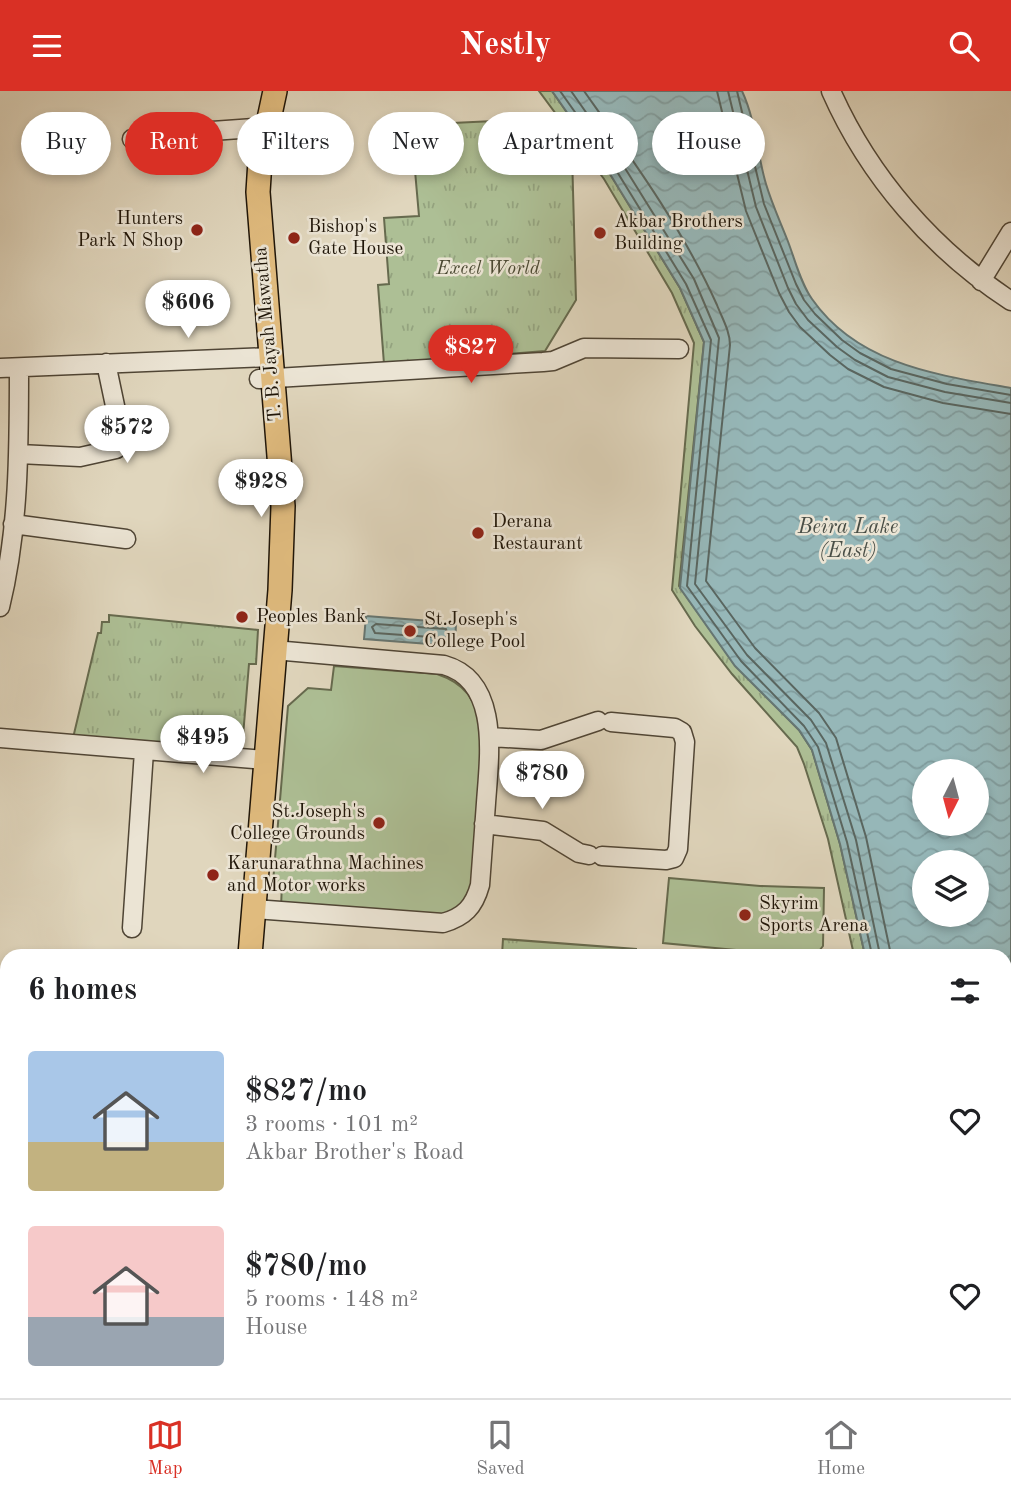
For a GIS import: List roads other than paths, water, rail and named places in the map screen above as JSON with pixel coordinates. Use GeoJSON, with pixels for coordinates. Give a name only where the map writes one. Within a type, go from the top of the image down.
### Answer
{"type":"FeatureCollection","features":[{"type":"Feature","properties":{"kind":"main road","name":"T. B. Jayah Mawatha"},"geometry":{"type":"LineString","coordinates":[[258,112],[263,91]]}},
{"type":"Feature","properties":{"kind":"main road","name":"T. B. Jayah Mawatha"},"geometry":{"type":"LineString","coordinates":[[251,949],[269,515],[258,192],[260,161],[275,91]]}},
{"type":"Feature","properties":{"kind":"main road","name":"T. B. Jayah Mawatha"},"geometry":{"type":"LineString","coordinates":[[241,949],[280,590],[283,506],[265,368],[247,193],[249,175]]}},
{"type":"Feature","properties":{"kind":"street"},"geometry":{"type":"LineString","coordinates":[[831,91],[853,136],[893,193],[934,240],[981,281],[1011,301]]}},
{"type":"Feature","properties":{"kind":"street"},"geometry":{"type":"LineString","coordinates":[[981,281],[1011,232]]}},
{"type":"Feature","properties":{"kind":"street"},"geometry":{"type":"LineString","coordinates":[[0,368],[106,363],[265,368],[543,362],[554,361],[584,348],[679,349]]}},
{"type":"Feature","properties":{"kind":"street"},"geometry":{"type":"LineString","coordinates":[[19,453],[80,457],[116,449],[122,439],[106,363]]}},
{"type":"Feature","properties":{"kind":"street"},"geometry":{"type":"LineString","coordinates":[[0,607],[8,575],[13,524],[8,494],[19,453],[19,369]]}},
{"type":"Feature","properties":{"kind":"street"},"geometry":{"type":"LineString","coordinates":[[13,524],[127,539]]}},
{"type":"Feature","properties":{"kind":"street"},"geometry":{"type":"LineString","coordinates":[[254,909],[443,923],[458,918],[473,904],[480,885],[489,737],[485,715],[469,678],[458,669],[444,665],[274,650]]}},
{"type":"Feature","properties":{"kind":"street"},"geometry":{"type":"LineString","coordinates":[[484,824],[543,831],[579,853],[596,856],[666,860],[674,858],[678,849],[684,737],[675,728],[605,721],[541,740],[489,737]]}},
{"type":"Feature","properties":{"kind":"street"},"geometry":{"type":"LineString","coordinates":[[0,738],[260,760]]}},
{"type":"Feature","properties":{"kind":"street"},"geometry":{"type":"LineString","coordinates":[[132,928],[144,751]]}},
{"type":"Feature","properties":{"kind":"water","name":"Beira Lake (East)"},"geometry":{"type":"Polygon","coordinates":[[[552,91],[742,91],[749,112],[652,112],[652,175],[764,175],[801,278],[812,299],[831,321],[852,339],[901,363],[928,372],[1011,388],[1011,949],[864,949],[840,844],[812,750],[799,730],[735,666],[680,588],[704,342],[680,288],[611,175],[638,175],[638,112],[567,112],[552,91]]]}},
{"type":"Feature","properties":{"kind":"water","name":"St.Joseph's College Pool"},"geometry":{"type":"Polygon","coordinates":[[[366,616],[456,623],[455,646],[364,639],[366,616]]]}},
{"type":"Feature","properties":{"kind":"place","name":"Hunters Park N Shop"},"geometry":{"type":"Point","coordinates":[197,230]}},
{"type":"Feature","properties":{"kind":"place","name":"Akbar Brothers Building"},"geometry":{"type":"Point","coordinates":[600,233]}},
{"type":"Feature","properties":{"kind":"place","name":"Bishop's Gate House"},"geometry":{"type":"Point","coordinates":[294,238]}},
{"type":"Feature","properties":{"kind":"place","name":"Derana Restaurant"},"geometry":{"type":"Point","coordinates":[478,533]}},
{"type":"Feature","properties":{"kind":"place","name":"Peoples Bank"},"geometry":{"type":"Point","coordinates":[242,617]}},
{"type":"Feature","properties":{"kind":"place","name":"St.Joseph's College Pool"},"geometry":{"type":"Point","coordinates":[410,631]}},
{"type":"Feature","properties":{"kind":"place","name":"St.Joseph's College Grounds"},"geometry":{"type":"Point","coordinates":[379,823]}},
{"type":"Feature","properties":{"kind":"place","name":"Karunarathna Machines and Motor works"},"geometry":{"type":"Point","coordinates":[213,875]}},
{"type":"Feature","properties":{"kind":"place","name":"Skyrim Sports Arena"},"geometry":{"type":"Point","coordinates":[745,915]}},
{"type":"Feature","properties":{"kind":"park label","name":"Excel World"},"geometry":{"type":"Point","coordinates":[488,269]}}]}
